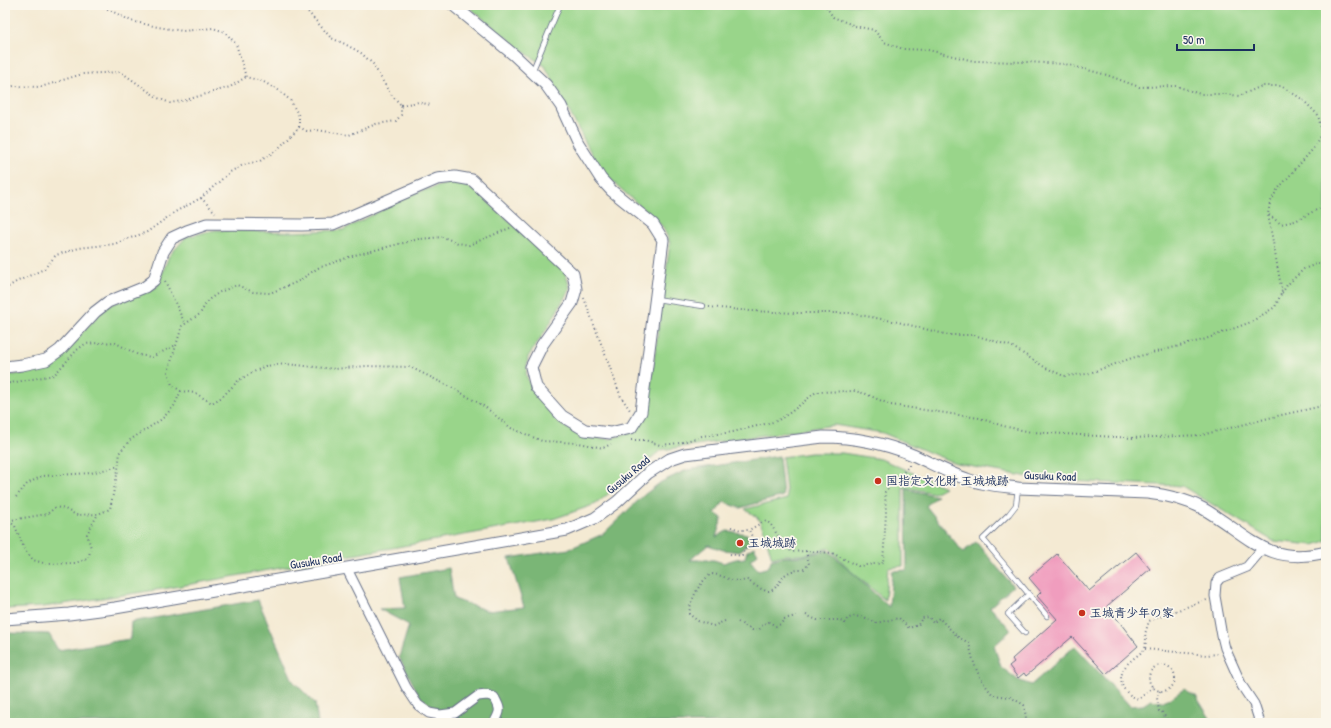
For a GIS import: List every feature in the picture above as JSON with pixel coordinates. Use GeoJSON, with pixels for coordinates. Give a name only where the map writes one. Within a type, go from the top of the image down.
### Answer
{"type":"FeatureCollection","features":[{"type":"Feature","properties":{"kind":"street"},"geometry":{"type":"LineString","coordinates":[[5,367],[22,366],[46,360],[60,350],[95,312],[108,302],[145,287],[154,280],[163,252],[172,238],[187,231],[207,224],[333,224],[438,179],[456,177],[472,180],[573,274],[576,289],[572,303],[542,345],[531,367],[536,387],[562,416],[585,430],[610,433],[631,428],[641,412],[663,240],[652,224],[612,191],[601,179],[578,143],[561,106],[546,85],[508,50],[453,5]]}},
{"type":"Feature","properties":{"kind":"street","name":"Gusuku Road"},"geometry":{"type":"LineString","coordinates":[[5,618],[69,614],[115,608],[567,530],[596,518],[617,502],[648,473],[670,459],[685,454],[807,438],[842,437],[883,444],[912,455],[967,480],[1018,488],[1166,495],[1201,507],[1254,543],[1282,555],[1312,555],[1326,552]]}},
{"type":"Feature","properties":{"kind":"street"},"geometry":{"type":"LineString","coordinates":[[1260,723],[1254,704],[1242,686],[1222,636],[1216,598],[1216,583],[1220,578],[1248,567],[1264,548]]}},
{"type":"Feature","properties":{"kind":"street"},"geometry":{"type":"LineString","coordinates":[[347,569],[406,687],[418,705],[429,713],[440,715],[455,713],[478,696],[487,695],[494,697],[499,706],[500,714],[494,723]]}},
{"type":"Feature","properties":{"kind":"lane"},"geometry":{"type":"LineString","coordinates":[[532,72],[560,5]]}},
{"type":"Feature","properties":{"kind":"lane"},"geometry":{"type":"LineString","coordinates":[[656,299],[702,306]]}},
{"type":"Feature","properties":{"kind":"lane"},"geometry":{"type":"LineString","coordinates":[[1018,488],[1016,505],[1010,514],[983,539],[1047,616]]}},
{"type":"Feature","properties":{"kind":"lane"},"geometry":{"type":"LineString","coordinates":[[1025,633],[1008,614],[1028,595]]}},
{"type":"Feature","properties":{"kind":"path"},"geometry":{"type":"LineString","coordinates":[[100,5],[131,21],[158,27],[182,31],[213,28],[225,32],[236,44],[246,77]]}},
{"type":"Feature","properties":{"kind":"path"},"geometry":{"type":"LineString","coordinates":[[299,128],[307,131],[317,130],[349,134],[376,124],[396,121],[401,115],[400,105],[389,92],[373,64],[361,53],[331,38],[302,5]]}},
{"type":"Feature","properties":{"kind":"path"},"geometry":{"type":"LineString","coordinates":[[825,5],[833,17],[854,26],[874,30],[884,42],[903,49],[928,50],[974,61],[1065,64],[1107,75],[1139,87],[1176,86],[1200,94],[1226,94],[1239,96],[1262,86],[1281,86],[1302,99],[1318,115],[1322,132],[1313,149],[1277,190],[1270,203],[1268,214],[1282,292],[1281,295]]}},
{"type":"Feature","properties":{"kind":"path"},"geometry":{"type":"LineString","coordinates":[[5,88],[14,86],[41,87],[82,74],[121,72],[158,98],[170,103],[230,88],[246,77],[262,81],[278,90],[290,100],[299,116],[299,128],[277,150],[260,161],[243,165],[230,172],[201,198],[175,212],[147,232],[114,244],[79,248],[56,255],[44,269],[16,282],[5,289]]}},
{"type":"Feature","properties":{"kind":"path"},"geometry":{"type":"LineString","coordinates":[[400,105],[419,102],[430,105]]}},
{"type":"Feature","properties":{"kind":"path"},"geometry":{"type":"LineString","coordinates":[[201,198],[214,212],[229,224]]}},
{"type":"Feature","properties":{"kind":"path"},"geometry":{"type":"LineString","coordinates":[[1268,214],[1281,224],[1295,221],[1326,205]]}},
{"type":"Feature","properties":{"kind":"path"},"geometry":{"type":"LineString","coordinates":[[520,225],[469,245],[458,243],[443,237],[419,238],[355,255],[318,268],[297,282],[270,293],[253,292],[237,286],[220,292],[208,300],[200,314],[182,326],[168,372],[172,385],[181,391],[195,393],[212,403],[222,397],[239,380],[265,366],[286,364],[335,369],[366,366],[410,367],[455,389],[485,407],[511,428],[542,441],[580,443],[603,448],[613,442]]}},
{"type":"Feature","properties":{"kind":"path"},"geometry":{"type":"LineString","coordinates":[[702,306],[751,311],[849,313],[898,322],[948,335],[974,336],[1012,346],[1046,368],[1064,376],[1087,374],[1132,358],[1202,340],[1251,322],[1275,307],[1287,285],[1304,269],[1326,260]]}},
{"type":"Feature","properties":{"kind":"path"},"geometry":{"type":"LineString","coordinates":[[158,267],[185,324]]}},
{"type":"Feature","properties":{"kind":"path"},"geometry":{"type":"LineString","coordinates":[[576,289],[582,291],[621,397],[636,420]]}},
{"type":"Feature","properties":{"kind":"path"},"geometry":{"type":"LineString","coordinates":[[5,384],[54,375],[77,350],[85,344],[114,342],[138,355],[152,356],[176,345]]}},
{"type":"Feature","properties":{"kind":"path"},"geometry":{"type":"LineString","coordinates":[[5,521],[47,514],[56,507],[65,509],[76,515],[98,514],[110,509],[119,466],[120,452],[130,440],[162,418],[174,406],[181,391]]}},
{"type":"Feature","properties":{"kind":"path"},"geometry":{"type":"LineString","coordinates":[[626,429],[630,440],[645,440],[660,445],[680,443],[702,436],[733,432],[777,421],[816,392],[855,391],[891,405],[979,418],[1003,426],[1031,432],[1132,438],[1202,435],[1318,407],[1326,403]]}},
{"type":"Feature","properties":{"kind":"path"},"geometry":{"type":"LineString","coordinates":[[731,527],[741,530],[748,530],[761,522],[766,521],[770,524],[779,537],[788,544],[791,552],[806,551],[832,553],[858,566],[883,563],[886,513],[885,492],[909,466],[912,455]]}},
{"type":"Feature","properties":{"kind":"path"},"geometry":{"type":"LineString","coordinates":[[16,497],[27,484],[42,476],[91,473],[119,466]]}},
{"type":"Feature","properties":{"kind":"path"},"geometry":{"type":"LineString","coordinates":[[9,520],[15,526],[24,548],[33,560],[47,564],[75,563],[88,559],[91,548],[87,534],[98,514]]}},
{"type":"Feature","properties":{"kind":"path"},"geometry":{"type":"LineString","coordinates":[[730,554],[742,556],[744,549],[754,545],[754,539],[748,530]]}},
{"type":"Feature","properties":{"kind":"path"},"geometry":{"type":"LineString","coordinates":[[725,621],[713,626],[698,621],[689,614],[690,603],[705,579],[711,574],[720,575],[731,581],[739,582],[747,580],[765,591],[772,590],[779,584],[784,576],[792,571],[803,570],[809,564],[806,551]]}},
{"type":"Feature","properties":{"kind":"path"},"geometry":{"type":"LineString","coordinates":[[1153,687],[1139,699],[1131,697],[1124,690],[1121,676],[1126,666],[1145,649],[1145,634],[1149,621],[1197,602],[1216,598]]}},
{"type":"Feature","properties":{"kind":"path"},"geometry":{"type":"LineString","coordinates":[[738,622],[752,630],[759,630],[763,624],[769,622],[776,626],[781,624],[784,619],[796,616]]}},
{"type":"Feature","properties":{"kind":"path"},"geometry":{"type":"LineString","coordinates":[[806,616],[817,620],[838,620],[845,623],[847,619],[854,616],[866,618],[876,623],[899,618],[909,628],[918,625],[922,618],[929,617],[933,624],[939,618],[958,637],[969,643],[972,661],[981,681],[993,695],[1010,697],[1024,704],[1028,723]]}},
{"type":"Feature","properties":{"kind":"path"},"geometry":{"type":"LineString","coordinates":[[1145,649],[1207,654],[1228,653]]}},
{"type":"Feature","properties":{"kind":"path"},"geometry":{"type":"LineString","coordinates":[[1161,665],[1170,667],[1174,674],[1174,683],[1169,689],[1160,691],[1153,687],[1149,680],[1149,675],[1154,668],[1161,665]]}},
{"type":"Feature","properties":{"kind":"path"},"geometry":{"type":"LineString","coordinates":[[1160,691],[1157,698],[1159,711],[1162,712],[1169,723]]}},
{"type":"Feature","properties":{"kind":"green space"},"geometry":{"type":"Polygon","coordinates":[[[466,5],[1326,5],[1326,541],[1314,545],[1273,541],[1182,486],[1046,480],[957,464],[883,433],[834,425],[661,450],[596,504],[553,519],[169,588],[43,607],[5,609],[5,373],[14,375],[53,364],[107,306],[157,287],[169,256],[186,237],[215,230],[293,232],[343,230],[415,193],[456,181],[477,192],[564,269],[570,288],[548,327],[528,357],[526,375],[535,395],[559,423],[582,437],[610,439],[636,430],[647,411],[670,243],[663,227],[600,170],[545,66],[527,54],[466,5]]]}},
{"type":"Feature","properties":{"kind":"green space"},"geometry":{"type":"Polygon","coordinates":[[[811,453],[842,453],[881,459],[945,487],[934,493],[903,487],[903,566],[888,568],[885,600],[851,571],[829,548],[803,555],[784,555],[772,558],[763,528],[758,518],[745,509],[787,499],[782,457],[811,453]]]}},
{"type":"Feature","properties":{"kind":"green space"},"geometry":{"type":"Polygon","coordinates":[[[779,456],[783,496],[740,508],[724,502],[715,513],[722,518],[716,537],[727,531],[747,534],[750,544],[745,546],[740,552],[723,550],[708,545],[690,560],[714,560],[723,563],[745,558],[747,551],[754,547],[758,554],[750,560],[758,570],[766,568],[770,565],[771,560],[783,557],[803,556],[828,550],[889,607],[892,571],[907,570],[906,489],[937,496],[926,506],[963,552],[976,542],[1013,586],[990,607],[1011,630],[994,646],[1001,667],[1018,680],[1031,685],[1075,646],[1130,706],[1143,705],[1151,700],[1163,702],[1184,689],[1196,696],[1213,723],[453,723],[455,722],[420,697],[399,657],[409,625],[379,609],[405,608],[400,577],[449,568],[454,599],[488,611],[524,607],[509,558],[569,549],[603,534],[644,495],[661,482],[687,470],[779,456]]]}},
{"type":"Feature","properties":{"kind":"green space"},"geometry":{"type":"Polygon","coordinates":[[[258,600],[293,681],[315,703],[318,723],[5,723],[5,633],[49,634],[58,650],[130,639],[131,622],[258,600]]]}},
{"type":"Feature","properties":{"kind":"building","name":"玉城青少年の家"},"geometry":{"type":"Polygon","coordinates":[[[1136,552],[1150,569],[1107,606],[1138,646],[1106,674],[1072,637],[1026,676],[1024,673],[1018,678],[1009,666],[1014,662],[1012,659],[1057,619],[1037,596],[1041,592],[1029,578],[1057,554],[1089,591],[1136,552]]]}},
{"type":"Feature","properties":{"kind":"place","name":"国指定文化財 玉城城跡"},"geometry":{"type":"Point","coordinates":[878,481]}},
{"type":"Feature","properties":{"kind":"place","name":"玉城城跡"},"geometry":{"type":"Point","coordinates":[740,543]}},
{"type":"Feature","properties":{"kind":"place","name":"玉城青少年の家"},"geometry":{"type":"Point","coordinates":[1082,613]}}]}
